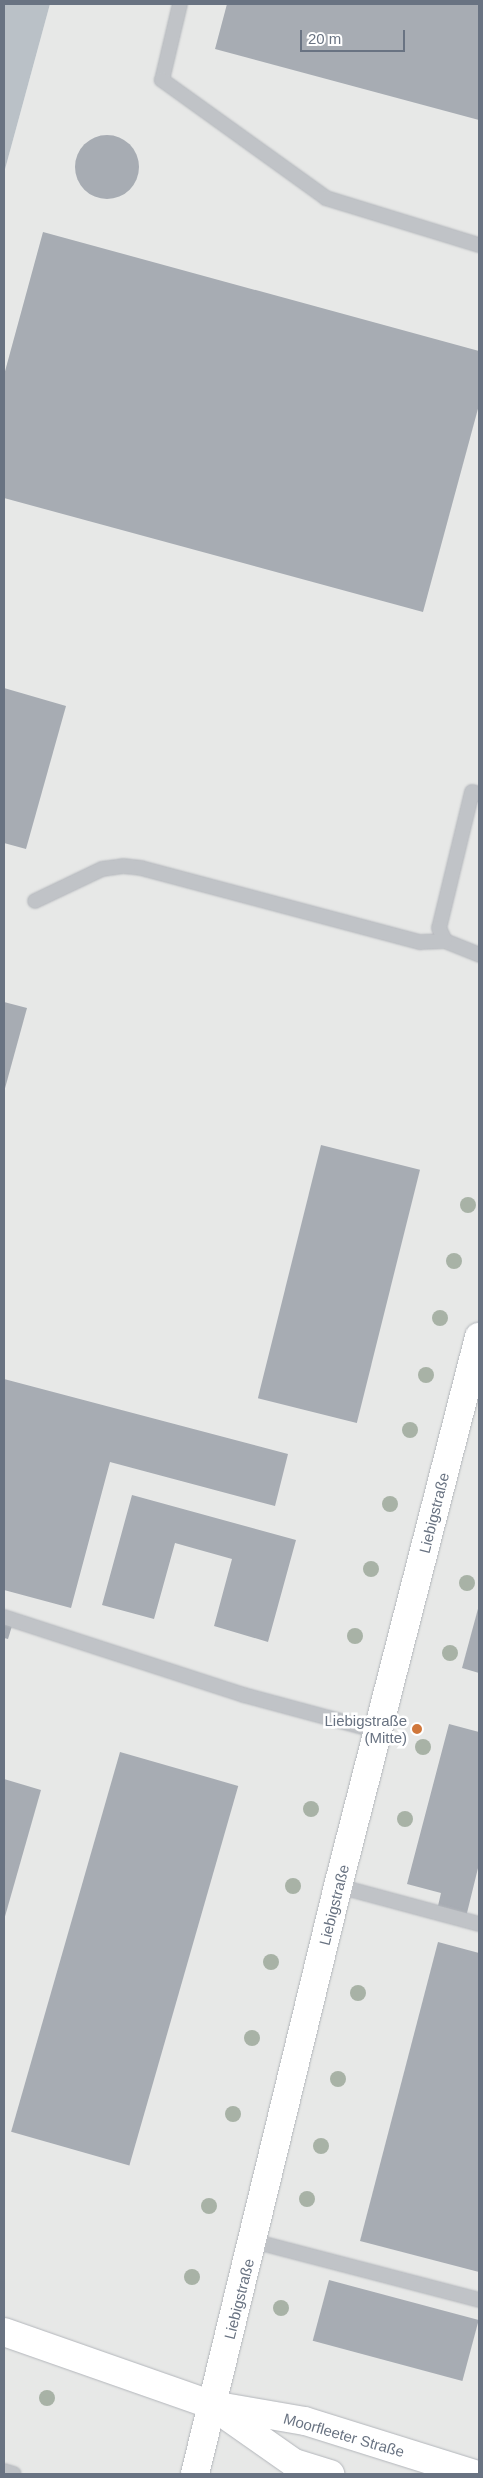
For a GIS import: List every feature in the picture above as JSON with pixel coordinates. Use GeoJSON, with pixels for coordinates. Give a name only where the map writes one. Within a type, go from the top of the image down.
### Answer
{"type":"FeatureCollection","features":[{"type":"Feature","properties":{"kind":"main road","name":"Liebigstraße"},"geometry":{"type":"LineString","coordinates":[[195,2474],[338,1886],[479,1337]]}},
{"type":"Feature","properties":{"kind":"main road","name":"Moorfleeter Straße"},"geometry":{"type":"LineString","coordinates":[[4,2332],[212,2405],[305,2421],[474,2474]]}},
{"type":"Feature","properties":{"kind":"main road","name":"Moorfleeter Straße"},"geometry":{"type":"LineString","coordinates":[[212,2405],[294,2463],[330,2474]]}},
{"type":"Feature","properties":{"kind":"lane"},"geometry":{"type":"LineString","coordinates":[[180,4],[162,80],[326,198],[479,245]]}},
{"type":"Feature","properties":{"kind":"lane"},"geometry":{"type":"LineString","coordinates":[[445,940],[439,928],[472,792],[479,794]]}},
{"type":"Feature","properties":{"kind":"lane"},"geometry":{"type":"LineString","coordinates":[[35,901],[95,872],[123,866],[141,868],[420,942],[445,940],[479,955]]}},
{"type":"Feature","properties":{"kind":"lane"},"geometry":{"type":"LineString","coordinates":[[4,1617],[244,1695],[377,1731]]}},
{"type":"Feature","properties":{"kind":"lane"},"geometry":{"type":"LineString","coordinates":[[338,1886],[479,1924]]}},
{"type":"Feature","properties":{"kind":"lane"},"geometry":{"type":"LineString","coordinates":[[253,2240],[479,2300]]}},
{"type":"Feature","properties":{"kind":"lane"},"geometry":{"type":"LineString","coordinates":[[4,2471],[14,2474]]}},
{"type":"Feature","properties":{"kind":"shaded area"},"geometry":{"type":"Polygon","coordinates":[[[4,4],[50,4],[4,173],[4,4]]]}},
{"type":"Feature","properties":{"kind":"shaded area"},"geometry":{"type":"Polygon","coordinates":[[[50,4],[479,4],[479,2474],[4,2474],[4,173],[50,4]]]}},
{"type":"Feature","properties":{"kind":"building"},"geometry":{"type":"Polygon","coordinates":[[[227,4],[479,4],[479,120],[215,49],[227,4]]]}},
{"type":"Feature","properties":{"kind":"building"},"geometry":{"type":"Polygon","coordinates":[[[101,135],[113,135],[130,144],[137,155],[139,167],[137,179],[130,190],[113,199],[101,199],[89,194],[80,185],[75,173],[75,161],[80,149],[89,140],[101,135]]]}},
{"type":"Feature","properties":{"kind":"building"},"geometry":{"type":"Polygon","coordinates":[[[43,232],[479,351],[479,405],[423,612],[4,498],[4,375],[43,232]]]}},
{"type":"Feature","properties":{"kind":"building"},"geometry":{"type":"Polygon","coordinates":[[[4,688],[66,706],[26,849],[4,843],[4,688]]]}},
{"type":"Feature","properties":{"kind":"building"},"geometry":{"type":"Polygon","coordinates":[[[4,1002],[27,1008],[4,1092],[4,1002]]]}},
{"type":"Feature","properties":{"kind":"building"},"geometry":{"type":"Polygon","coordinates":[[[321,1145],[420,1170],[357,1423],[258,1398],[321,1145]]]}},
{"type":"Feature","properties":{"kind":"building"},"geometry":{"type":"Polygon","coordinates":[[[4,1379],[288,1454],[275,1506],[110,1462],[71,1608],[4,1590],[4,1379]]]}},
{"type":"Feature","properties":{"kind":"building"},"geometry":{"type":"Polygon","coordinates":[[[132,1495],[296,1540],[268,1642],[214,1626],[232,1559],[175,1543],[154,1619],[102,1605],[132,1495]]]}},
{"type":"Feature","properties":{"kind":"building"},"geometry":{"type":"Polygon","coordinates":[[[479,1605],[479,1673],[462,1668],[479,1605]]]}},
{"type":"Feature","properties":{"kind":"building"},"geometry":{"type":"Polygon","coordinates":[[[4,1624],[12,1626],[8,1639],[4,1638],[4,1624]]]}},
{"type":"Feature","properties":{"kind":"building"},"geometry":{"type":"Polygon","coordinates":[[[449,1724],[479,1732],[479,1864],[466,1917],[437,1910],[441,1893],[407,1884],[449,1724]]]}},
{"type":"Feature","properties":{"kind":"building"},"geometry":{"type":"Polygon","coordinates":[[[120,1752],[238,1786],[129,2166],[11,2132],[120,1752]]]}},
{"type":"Feature","properties":{"kind":"building"},"geometry":{"type":"Polygon","coordinates":[[[4,1779],[41,1790],[4,1920],[4,1779]]]}},
{"type":"Feature","properties":{"kind":"building"},"geometry":{"type":"Polygon","coordinates":[[[438,1942],[479,1953],[479,2272],[360,2241],[438,1942]]]}},
{"type":"Feature","properties":{"kind":"building"},"geometry":{"type":"Polygon","coordinates":[[[329,2280],[479,2320],[462,2381],[313,2341],[329,2280]]]}},
{"type":"Feature","properties":{"kind":"place","name":"Liebigstraße (Mitte)"},"geometry":{"type":"Point","coordinates":[417,1729]}}]}
